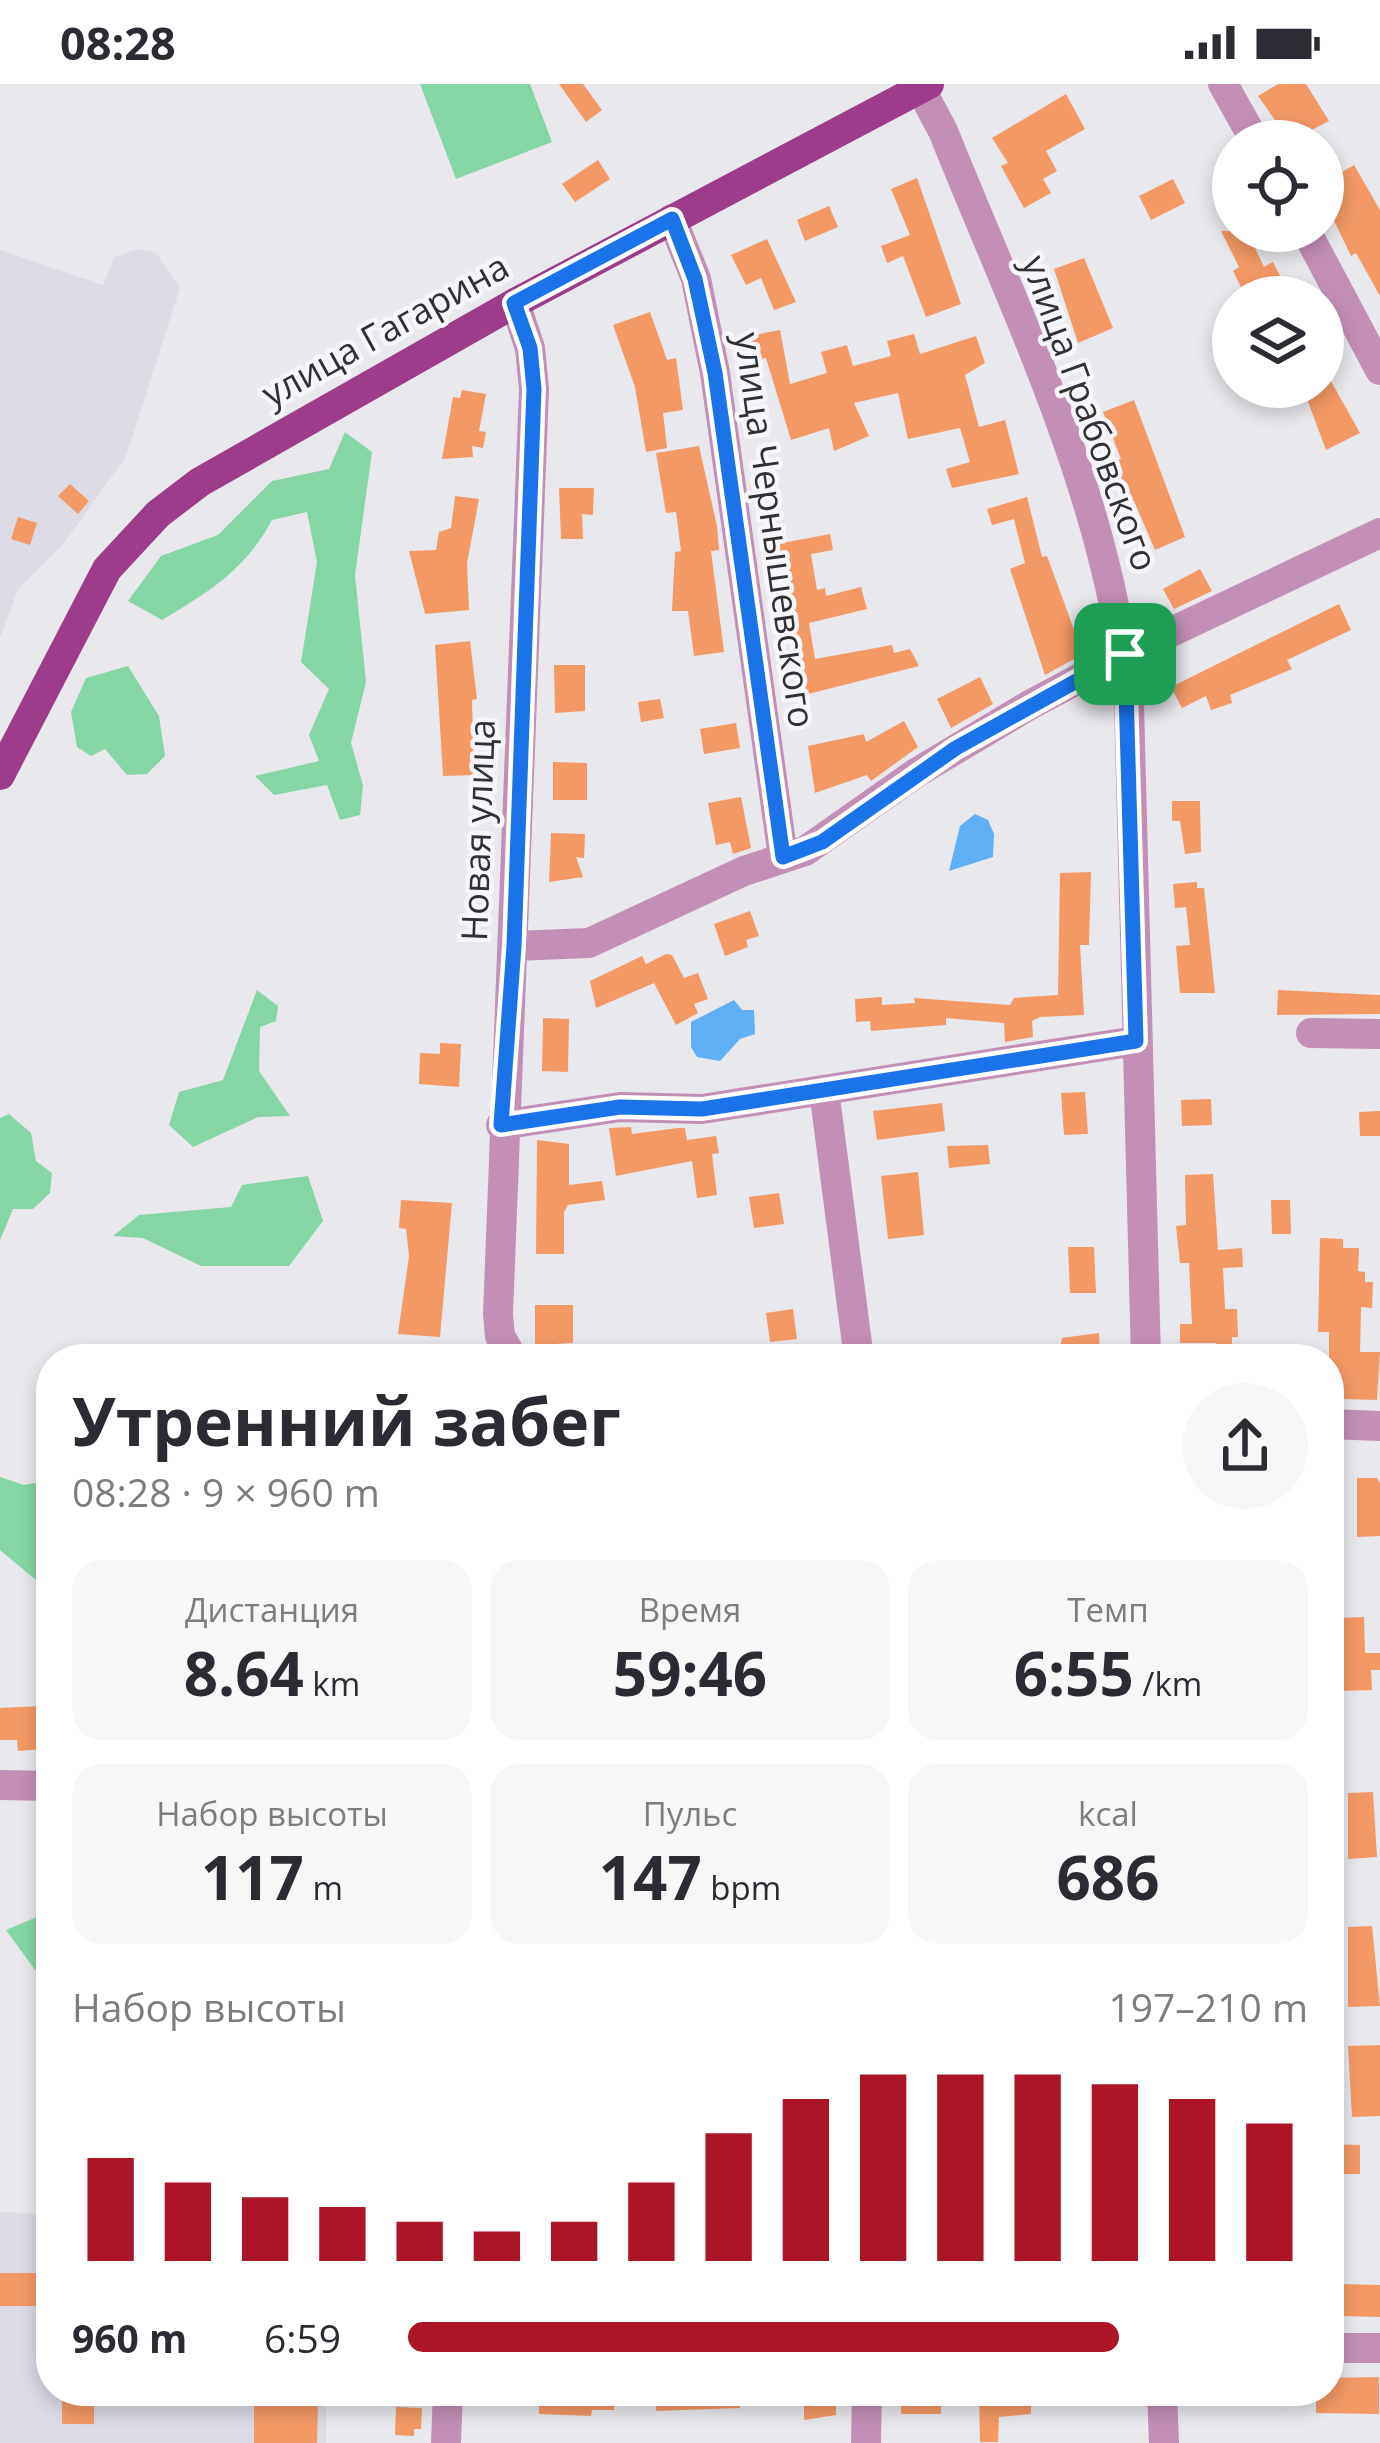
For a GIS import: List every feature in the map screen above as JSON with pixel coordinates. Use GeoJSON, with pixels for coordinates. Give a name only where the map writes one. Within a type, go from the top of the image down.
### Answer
{"type":"FeatureCollection","features":[{"type":"Feature","properties":{"kind":"main road","name":"улица Гагарина"},"geometry":{"type":"LineString","coordinates":[[0,775],[107,569],[158,514],[271,437],[922,86]]}},
{"type":"Feature","properties":{"kind":"street"},"geometry":{"type":"LineString","coordinates":[[1222,84],[1243,120]]}},
{"type":"Feature","properties":{"kind":"street","name":"улица Грабовского"},"geometry":{"type":"LineString","coordinates":[[922,86],[1070,452],[1110,574],[1125,654],[1145,1344]]}},
{"type":"Feature","properties":{"kind":"street","name":"улица Чернышевского"},"geometry":{"type":"LineString","coordinates":[[672,219],[695,279],[715,373],[783,857]]}},
{"type":"Feature","properties":{"kind":"street"},"geometry":{"type":"LineString","coordinates":[[1317,252],[1380,370]]}},
{"type":"Feature","properties":{"kind":"street","name":"Новая улица"},"geometry":{"type":"LineString","coordinates":[[505,1344],[498,1314],[501,1125],[514,946],[534,389],[530,348],[514,303]]}},
{"type":"Feature","properties":{"kind":"street"},"geometry":{"type":"LineString","coordinates":[[514,946],[589,943],[822,842],[956,748],[1125,654],[1380,533]]}},
{"type":"Feature","properties":{"kind":"street"},"geometry":{"type":"LineString","coordinates":[[1311,1034],[1380,1034]]}},
{"type":"Feature","properties":{"kind":"street"},"geometry":{"type":"LineString","coordinates":[[501,1125],[620,1107],[702,1109],[1136,1041]]}},
{"type":"Feature","properties":{"kind":"street"},"geometry":{"type":"LineString","coordinates":[[824,1090],[857,1344]]}},
{"type":"Feature","properties":{"kind":"street"},"geometry":{"type":"LineString","coordinates":[[1344,1425],[1380,1426]]}},
{"type":"Feature","properties":{"kind":"street"},"geometry":{"type":"LineString","coordinates":[[0,1785],[36,1786]]}},
{"type":"Feature","properties":{"kind":"street"},"geometry":{"type":"LineString","coordinates":[[1344,2348],[1380,2348]]}},
{"type":"Feature","properties":{"kind":"street"},"geometry":{"type":"LineString","coordinates":[[446,2443],[447,2406]]}},
{"type":"Feature","properties":{"kind":"street"},"geometry":{"type":"LineString","coordinates":[[866,2443],[867,2406]]}},
{"type":"Feature","properties":{"kind":"street"},"geometry":{"type":"LineString","coordinates":[[1162,2406],[1163,2443]]}},
{"type":"Feature","properties":{"kind":"shaded area"},"geometry":{"type":"Polygon","coordinates":[[[138,249],[156,253],[180,288],[126,456],[65,542],[18,589],[0,638],[0,250],[103,285],[114,257],[138,249]]]}},
{"type":"Feature","properties":{"kind":"shaded area"},"geometry":{"type":"Polygon","coordinates":[[[0,2212],[36,2213],[36,2406],[326,2406],[326,2443],[0,2443],[0,2212]]]}},
{"type":"Feature","properties":{"kind":"green space"},"geometry":{"type":"Polygon","coordinates":[[[420,84],[530,84],[552,142],[456,179],[420,84]]]}},
{"type":"Feature","properties":{"kind":"green space"},"geometry":{"type":"Polygon","coordinates":[[[345,432],[372,452],[355,575],[366,682],[351,743],[363,785],[360,815],[340,820],[327,785],[274,795],[255,776],[319,761],[309,735],[329,689],[301,662],[317,562],[307,512],[272,520],[238,566],[162,620],[128,601],[161,556],[218,535],[272,481],[329,469],[345,432]]]}},
{"type":"Feature","properties":{"kind":"green space"},"geometry":{"type":"Polygon","coordinates":[[[128,666],[159,716],[165,756],[147,774],[127,775],[105,749],[91,756],[77,747],[71,712],[86,678],[128,666]]]}},
{"type":"Feature","properties":{"kind":"green space"},"geometry":{"type":"Polygon","coordinates":[[[257,990],[278,1006],[276,1021],[260,1027],[259,1071],[290,1116],[258,1117],[193,1147],[169,1125],[179,1092],[223,1080],[257,990]]]}},
{"type":"Feature","properties":{"kind":"green space"},"geometry":{"type":"Polygon","coordinates":[[[9,1114],[31,1133],[36,1161],[52,1173],[50,1193],[33,1209],[13,1209],[0,1240],[0,1118],[9,1114]]]}},
{"type":"Feature","properties":{"kind":"green space"},"geometry":{"type":"Polygon","coordinates":[[[308,1176],[323,1221],[289,1266],[201,1266],[143,1238],[113,1236],[139,1215],[231,1207],[242,1185],[308,1176]]]}},
{"type":"Feature","properties":{"kind":"green space"},"geometry":{"type":"Polygon","coordinates":[[[0,1477],[24,1485],[36,1483],[36,1580],[0,1550],[0,1477]]]}},
{"type":"Feature","properties":{"kind":"green space"},"geometry":{"type":"Polygon","coordinates":[[[36,1917],[36,1971],[35,1970],[6,1930],[36,1917]]]}},
{"type":"Feature","properties":{"kind":"water"},"geometry":{"type":"Polygon","coordinates":[[[975,814],[988,820],[994,834],[993,857],[949,871],[960,826],[975,814]]]}},
{"type":"Feature","properties":{"kind":"water"},"geometry":{"type":"Polygon","coordinates":[[[734,1000],[742,1010],[754,1010],[755,1034],[740,1039],[720,1061],[697,1057],[691,1047],[691,1022],[734,1000]]]}},
{"type":"Feature","properties":{"kind":"building"},"geometry":{"type":"Polygon","coordinates":[[[559,84],[583,84],[602,110],[586,122],[559,84]]]}},
{"type":"Feature","properties":{"kind":"building"},"geometry":{"type":"Polygon","coordinates":[[[1278,84],[1306,84],[1328,120],[1275,120],[1258,96],[1278,84]]]}},
{"type":"Feature","properties":{"kind":"building"},"geometry":{"type":"Polygon","coordinates":[[[1066,94],[1085,129],[1046,151],[1057,171],[1043,179],[1051,193],[1024,208],[1001,166],[1008,163],[992,138],[1066,94]]]}},
{"type":"Feature","properties":{"kind":"building"},"geometry":{"type":"Polygon","coordinates":[[[598,160],[610,179],[575,202],[562,184],[598,160]]]}},
{"type":"Feature","properties":{"kind":"building"},"geometry":{"type":"Polygon","coordinates":[[[1354,165],[1380,210],[1380,296],[1356,253],[1351,256],[1344,242],[1344,171],[1354,165]]]}},
{"type":"Feature","properties":{"kind":"building"},"geometry":{"type":"Polygon","coordinates":[[[917,178],[961,304],[926,317],[903,256],[887,263],[881,246],[910,235],[891,189],[917,178]]]}},
{"type":"Feature","properties":{"kind":"building"},"geometry":{"type":"Polygon","coordinates":[[[1173,179],[1185,203],[1151,220],[1139,196],[1173,179]]]}},
{"type":"Feature","properties":{"kind":"building"},"geometry":{"type":"Polygon","coordinates":[[[829,206],[838,227],[805,241],[797,220],[829,206]]]}},
{"type":"Feature","properties":{"kind":"building"},"geometry":{"type":"Polygon","coordinates":[[[767,239],[796,302],[774,310],[761,278],[746,285],[731,255],[767,239]]]}},
{"type":"Feature","properties":{"kind":"building"},"geometry":{"type":"Polygon","coordinates":[[[1232,252],[1257,252],[1264,267],[1273,262],[1280,276],[1236,276],[1233,271],[1239,267],[1232,252]]]}},
{"type":"Feature","properties":{"kind":"building"},"geometry":{"type":"Polygon","coordinates":[[[1084,258],[1113,328],[1078,343],[1054,269],[1084,258]]]}},
{"type":"Feature","properties":{"kind":"building"},"geometry":{"type":"Polygon","coordinates":[[[650,312],[667,360],[676,358],[683,410],[663,413],[667,448],[646,452],[635,387],[613,325],[650,312]]]}},
{"type":"Feature","properties":{"kind":"building"},"geometry":{"type":"Polygon","coordinates":[[[780,330],[790,384],[827,373],[821,352],[847,345],[853,366],[891,356],[887,341],[914,334],[920,354],[976,336],[985,363],[965,375],[979,427],[1005,420],[1019,474],[952,488],[946,469],[970,462],[960,428],[908,439],[898,393],[854,403],[869,436],[834,451],[829,428],[791,440],[766,358],[750,361],[745,337],[780,330]]]}},
{"type":"Feature","properties":{"kind":"building"},"geometry":{"type":"Polygon","coordinates":[[[462,390],[486,394],[479,431],[486,432],[483,448],[472,446],[473,457],[442,459],[453,397],[460,398],[462,390]]]}},
{"type":"Feature","properties":{"kind":"building"},"geometry":{"type":"Polygon","coordinates":[[[1134,400],[1185,537],[1155,550],[1134,501],[1125,499],[1118,479],[1103,484],[1097,467],[1121,459],[1103,412],[1134,400]]]}},
{"type":"Feature","properties":{"kind":"building"},"geometry":{"type":"Polygon","coordinates":[[[1344,404],[1360,433],[1326,450],[1310,408],[1344,404]]]}},
{"type":"Feature","properties":{"kind":"building"},"geometry":{"type":"Polygon","coordinates":[[[699,446],[717,526],[719,550],[711,551],[724,652],[694,656],[688,611],[672,611],[675,552],[681,551],[676,512],[666,513],[656,453],[699,446]]]}},
{"type":"Feature","properties":{"kind":"building"},"geometry":{"type":"Polygon","coordinates":[[[70,484],[89,501],[78,514],[58,496],[70,484]]]}},
{"type":"Feature","properties":{"kind":"building"},"geometry":{"type":"Polygon","coordinates":[[[559,488],[594,488],[593,515],[582,514],[583,539],[561,539],[559,488]]]}},
{"type":"Feature","properties":{"kind":"building"},"geometry":{"type":"Polygon","coordinates":[[[455,496],[479,499],[467,563],[469,610],[425,614],[409,551],[436,550],[439,532],[451,528],[455,496]]]}},
{"type":"Feature","properties":{"kind":"building"},"geometry":{"type":"Polygon","coordinates":[[[1027,497],[1042,557],[1047,556],[1083,654],[1045,675],[1010,569],[1025,563],[1014,519],[992,525],[987,509],[1027,497]]]}},
{"type":"Feature","properties":{"kind":"building"},"geometry":{"type":"Polygon","coordinates":[[[18,517],[37,523],[30,545],[11,539],[18,517]]]}},
{"type":"Feature","properties":{"kind":"building"},"geometry":{"type":"Polygon","coordinates":[[[830,534],[833,550],[811,554],[817,590],[825,588],[826,596],[861,587],[867,609],[809,623],[815,659],[892,645],[894,653],[910,649],[919,666],[800,696],[781,560],[770,563],[766,546],[830,534]]]}},
{"type":"Feature","properties":{"kind":"building"},"geometry":{"type":"Polygon","coordinates":[[[1200,569],[1212,591],[1174,609],[1163,589],[1200,569]]]}},
{"type":"Feature","properties":{"kind":"building"},"geometry":{"type":"Polygon","coordinates":[[[1339,604],[1351,630],[1287,660],[1292,669],[1230,695],[1232,703],[1211,710],[1206,696],[1182,708],[1171,687],[1339,604]]]}},
{"type":"Feature","properties":{"kind":"building"},"geometry":{"type":"Polygon","coordinates":[[[470,641],[477,699],[472,700],[474,775],[443,776],[435,645],[470,641]]]}},
{"type":"Feature","properties":{"kind":"building"},"geometry":{"type":"Polygon","coordinates":[[[554,665],[585,665],[585,711],[555,713],[554,665]]]}},
{"type":"Feature","properties":{"kind":"building"},"geometry":{"type":"Polygon","coordinates":[[[980,677],[993,704],[951,728],[937,699],[980,677]]]}},
{"type":"Feature","properties":{"kind":"building"},"geometry":{"type":"Polygon","coordinates":[[[660,699],[664,718],[641,722],[638,702],[660,699]]]}},
{"type":"Feature","properties":{"kind":"building"},"geometry":{"type":"Polygon","coordinates":[[[904,721],[918,747],[871,781],[867,775],[815,793],[808,746],[864,734],[866,742],[904,721]]]}},
{"type":"Feature","properties":{"kind":"building"},"geometry":{"type":"Polygon","coordinates":[[[736,723],[740,748],[704,754],[700,729],[736,723]]]}},
{"type":"Feature","properties":{"kind":"building"},"geometry":{"type":"Polygon","coordinates":[[[553,762],[587,763],[587,800],[553,800],[553,762]]]}},
{"type":"Feature","properties":{"kind":"building"},"geometry":{"type":"Polygon","coordinates":[[[741,797],[751,848],[733,854],[730,842],[716,845],[708,803],[741,797]]]}},
{"type":"Feature","properties":{"kind":"building"},"geometry":{"type":"Polygon","coordinates":[[[1172,801],[1200,801],[1201,852],[1185,854],[1180,821],[1172,821],[1172,801]]]}},
{"type":"Feature","properties":{"kind":"building"},"geometry":{"type":"Polygon","coordinates":[[[551,833],[585,834],[584,858],[576,857],[583,877],[549,882],[551,833]]]}},
{"type":"Feature","properties":{"kind":"building"},"geometry":{"type":"Polygon","coordinates":[[[1091,872],[1089,945],[1080,945],[1084,1015],[1040,1017],[1032,1021],[1033,1037],[1005,1042],[1004,1023],[946,1018],[946,1025],[871,1031],[870,1021],[856,1022],[855,999],[882,997],[882,1005],[915,1003],[914,998],[1010,1005],[1014,998],[1058,995],[1060,873],[1091,872]]]}},
{"type":"Feature","properties":{"kind":"building"},"geometry":{"type":"Polygon","coordinates":[[[1197,882],[1197,888],[1204,888],[1215,993],[1180,993],[1176,946],[1190,945],[1186,907],[1175,908],[1173,884],[1197,882]]]}},
{"type":"Feature","properties":{"kind":"building"},"geometry":{"type":"Polygon","coordinates":[[[750,911],[759,936],[746,940],[748,947],[725,956],[714,924],[750,911]]]}},
{"type":"Feature","properties":{"kind":"building"},"geometry":{"type":"Polygon","coordinates":[[[672,955],[684,978],[698,973],[708,999],[694,1004],[698,1013],[676,1025],[654,983],[596,1008],[590,981],[642,956],[646,964],[672,955]]]}},
{"type":"Feature","properties":{"kind":"building"},"geometry":{"type":"Polygon","coordinates":[[[1278,990],[1380,995],[1380,1014],[1277,1015],[1278,990]]]}},
{"type":"Feature","properties":{"kind":"building"},"geometry":{"type":"Polygon","coordinates":[[[543,1018],[569,1019],[568,1072],[542,1071],[543,1018]]]}},
{"type":"Feature","properties":{"kind":"building"},"geometry":{"type":"Polygon","coordinates":[[[440,1043],[461,1044],[459,1087],[419,1084],[420,1053],[440,1054],[440,1043]]]}},
{"type":"Feature","properties":{"kind":"building"},"geometry":{"type":"Polygon","coordinates":[[[1085,1092],[1088,1134],[1064,1135],[1061,1093],[1085,1092]]]}},
{"type":"Feature","properties":{"kind":"building"},"geometry":{"type":"Polygon","coordinates":[[[1211,1099],[1212,1125],[1182,1126],[1181,1100],[1211,1099]]]}},
{"type":"Feature","properties":{"kind":"building"},"geometry":{"type":"Polygon","coordinates":[[[942,1103],[945,1131],[877,1140],[873,1111],[942,1103]]]}},
{"type":"Feature","properties":{"kind":"building"},"geometry":{"type":"Polygon","coordinates":[[[1380,1111],[1380,1136],[1360,1136],[1359,1112],[1380,1111]]]}},
{"type":"Feature","properties":{"kind":"building"},"geometry":{"type":"Polygon","coordinates":[[[631,1127],[632,1134],[685,1128],[687,1140],[716,1136],[719,1153],[712,1154],[717,1195],[697,1198],[692,1161],[616,1176],[609,1128],[631,1127]]]}},
{"type":"Feature","properties":{"kind":"building"},"geometry":{"type":"Polygon","coordinates":[[[537,1140],[569,1144],[569,1185],[602,1181],[605,1200],[568,1205],[564,1212],[564,1254],[536,1254],[537,1140]]]}},
{"type":"Feature","properties":{"kind":"building"},"geometry":{"type":"Polygon","coordinates":[[[988,1145],[990,1164],[949,1168],[947,1146],[988,1145]]]}},
{"type":"Feature","properties":{"kind":"building"},"geometry":{"type":"Polygon","coordinates":[[[918,1172],[924,1235],[888,1239],[881,1176],[918,1172]]]}},
{"type":"Feature","properties":{"kind":"building"},"geometry":{"type":"Polygon","coordinates":[[[1213,1174],[1218,1250],[1242,1248],[1243,1267],[1223,1268],[1225,1309],[1237,1309],[1238,1337],[1232,1337],[1232,1344],[1180,1343],[1180,1324],[1192,1324],[1189,1263],[1180,1263],[1176,1226],[1186,1225],[1185,1175],[1213,1174]]]}},
{"type":"Feature","properties":{"kind":"building"},"geometry":{"type":"Polygon","coordinates":[[[779,1193],[784,1224],[754,1228],[749,1197],[779,1193]]]}},
{"type":"Feature","properties":{"kind":"building"},"geometry":{"type":"Polygon","coordinates":[[[401,1200],[452,1203],[440,1337],[398,1334],[409,1256],[406,1229],[399,1228],[401,1200]]]}},
{"type":"Feature","properties":{"kind":"building"},"geometry":{"type":"Polygon","coordinates":[[[1271,1200],[1290,1200],[1291,1234],[1272,1234],[1271,1200]]]}},
{"type":"Feature","properties":{"kind":"building"},"geometry":{"type":"Polygon","coordinates":[[[1320,1238],[1343,1239],[1343,1248],[1359,1248],[1358,1271],[1365,1272],[1365,1282],[1373,1282],[1372,1308],[1361,1307],[1360,1352],[1380,1352],[1377,1400],[1344,1399],[1344,1344],[1329,1344],[1329,1332],[1318,1332],[1320,1238]]]}},
{"type":"Feature","properties":{"kind":"building"},"geometry":{"type":"Polygon","coordinates":[[[1068,1247],[1094,1247],[1096,1293],[1070,1293],[1068,1247]]]}},
{"type":"Feature","properties":{"kind":"building"},"geometry":{"type":"Polygon","coordinates":[[[535,1305],[573,1305],[573,1343],[535,1344],[535,1305]]]}},
{"type":"Feature","properties":{"kind":"building"},"geometry":{"type":"Polygon","coordinates":[[[793,1309],[797,1339],[770,1342],[766,1313],[793,1309]]]}},
{"type":"Feature","properties":{"kind":"building"},"geometry":{"type":"Polygon","coordinates":[[[1099,1333],[1099,1344],[1061,1344],[1062,1338],[1099,1333]]]}},
{"type":"Feature","properties":{"kind":"building"},"geometry":{"type":"Polygon","coordinates":[[[1357,1478],[1377,1478],[1380,1483],[1380,1536],[1357,1537],[1357,1478]]]}},
{"type":"Feature","properties":{"kind":"building"},"geometry":{"type":"Polygon","coordinates":[[[1364,1617],[1365,1653],[1380,1653],[1380,1670],[1371,1670],[1372,1690],[1344,1691],[1344,1618],[1364,1617]]]}},
{"type":"Feature","properties":{"kind":"building"},"geometry":{"type":"Polygon","coordinates":[[[36,1706],[36,1750],[18,1751],[17,1740],[0,1740],[0,1708],[36,1706]]]}},
{"type":"Feature","properties":{"kind":"building"},"geometry":{"type":"Polygon","coordinates":[[[1373,1792],[1377,1857],[1348,1859],[1348,1793],[1373,1792]]]}},
{"type":"Feature","properties":{"kind":"building"},"geometry":{"type":"Polygon","coordinates":[[[1372,1926],[1380,2006],[1348,2007],[1348,1927],[1372,1926]]]}},
{"type":"Feature","properties":{"kind":"building"},"geometry":{"type":"Polygon","coordinates":[[[1380,2045],[1380,2116],[1352,2117],[1348,2046],[1380,2045]]]}},
{"type":"Feature","properties":{"kind":"building"},"geometry":{"type":"Polygon","coordinates":[[[1344,2144],[1360,2145],[1360,2174],[1344,2174],[1344,2144]]]}},
{"type":"Feature","properties":{"kind":"building"},"geometry":{"type":"Polygon","coordinates":[[[0,2273],[36,2273],[36,2306],[0,2306],[0,2273]]]}},
{"type":"Feature","properties":{"kind":"building"},"geometry":{"type":"Polygon","coordinates":[[[1344,2284],[1380,2285],[1380,2317],[1344,2316],[1344,2284]]]}},
{"type":"Feature","properties":{"kind":"building"},"geometry":{"type":"Polygon","coordinates":[[[1379,2377],[1379,2414],[1316,2413],[1316,2406],[1344,2406],[1344,2378],[1379,2377]]]}},
{"type":"Feature","properties":{"kind":"building"},"geometry":{"type":"Polygon","coordinates":[[[62,2406],[94,2406],[94,2424],[62,2424],[62,2406]]]}},
{"type":"Feature","properties":{"kind":"building"},"geometry":{"type":"Polygon","coordinates":[[[254,2406],[318,2406],[317,2443],[254,2443],[254,2406]]]}},
{"type":"Feature","properties":{"kind":"building"},"geometry":{"type":"Polygon","coordinates":[[[539,2406],[614,2406],[614,2410],[592,2410],[591,2416],[539,2414],[539,2406]]]}},
{"type":"Feature","properties":{"kind":"building"},"geometry":{"type":"Polygon","coordinates":[[[656,2406],[740,2406],[740,2408],[656,2411],[656,2406]]]}},
{"type":"Feature","properties":{"kind":"building"},"geometry":{"type":"Polygon","coordinates":[[[804,2406],[836,2406],[836,2415],[804,2420],[804,2406]]]}},
{"type":"Feature","properties":{"kind":"building"},"geometry":{"type":"Polygon","coordinates":[[[901,2406],[941,2406],[941,2414],[901,2414],[901,2406]]]}},
{"type":"Feature","properties":{"kind":"building"},"geometry":{"type":"Polygon","coordinates":[[[979,2406],[1031,2406],[1031,2414],[999,2417],[998,2442],[980,2442],[979,2406]]]}},
{"type":"Feature","properties":{"kind":"building"},"geometry":{"type":"Polygon","coordinates":[[[396,2407],[422,2408],[421,2429],[414,2429],[414,2436],[395,2435],[396,2407]]]}},
{"type":"Feature","properties":{"kind":"route"},"geometry":{"type":"LineString","coordinates":[[672,219],[695,279],[715,373],[783,857],[822,842],[956,748],[1125,654],[1136,1041],[702,1109],[620,1107],[501,1125],[514,946],[534,389],[530,348],[514,303],[672,219]]}}]}
